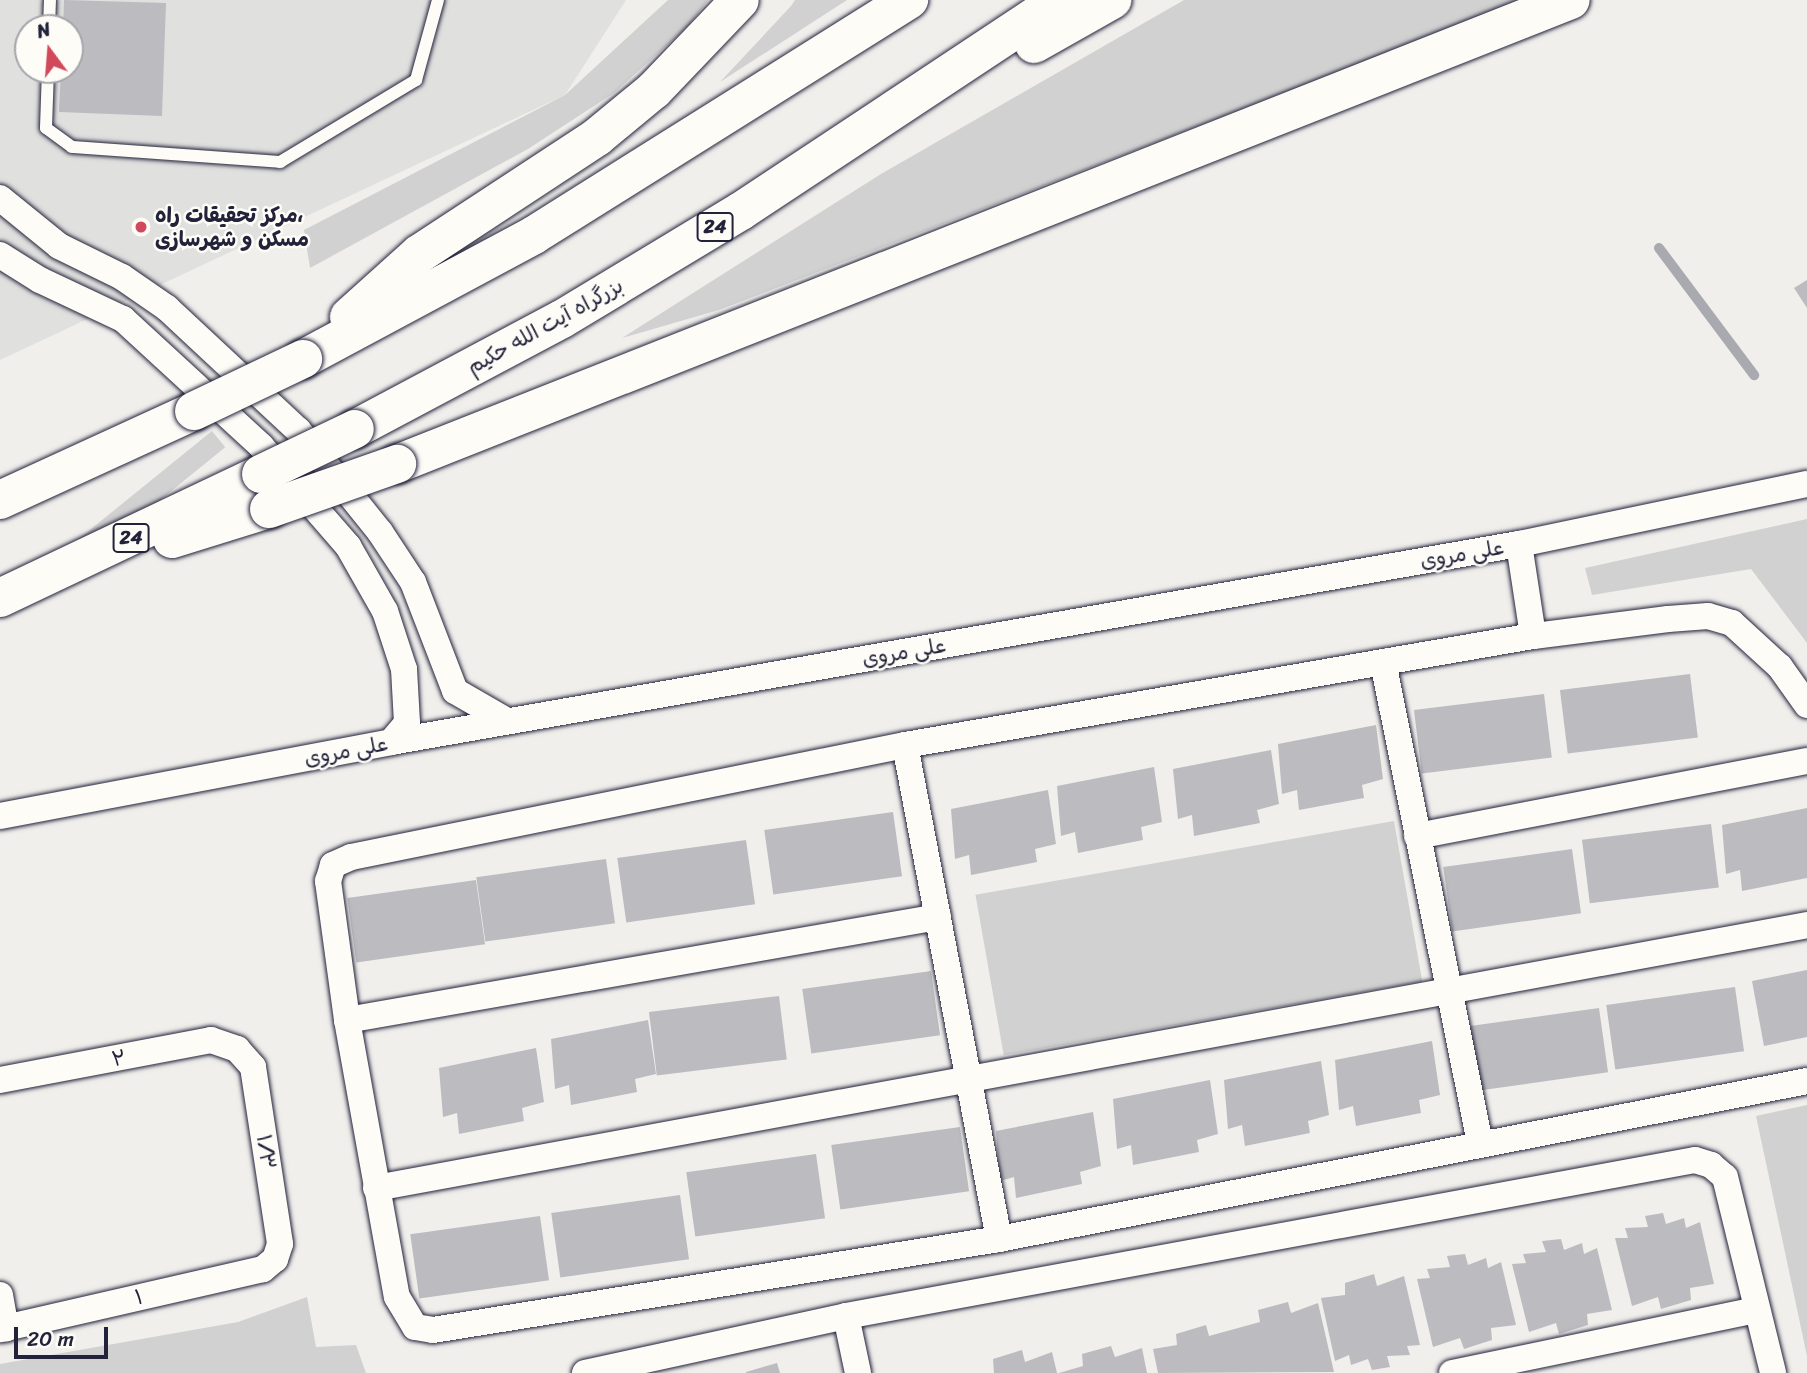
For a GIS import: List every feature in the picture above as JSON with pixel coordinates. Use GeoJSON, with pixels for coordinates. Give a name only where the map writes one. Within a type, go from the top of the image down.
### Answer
{"type":"FeatureCollection","features":[{"type":"Feature","properties":{"kind":"highway"},"geometry":{"type":"LineString","coordinates":[[303,359],[419,254],[546,172],[654,90],[740,0]]}},
{"type":"Feature","properties":{"kind":"highway"},"geometry":{"type":"LineString","coordinates":[[0,500],[303,359],[534,235],[909,0]]}},
{"type":"Feature","properties":{"kind":"highway","name":"بزرگراه آیت الله حکیم"},"geometry":{"type":"LineString","coordinates":[[0,598],[265,492],[355,429],[562,319],[741,212],[1060,0]]}},
{"type":"Feature","properties":{"kind":"highway"},"geometry":{"type":"LineString","coordinates":[[741,212],[1112,0]]}},
{"type":"Feature","properties":{"kind":"highway"},"geometry":{"type":"LineString","coordinates":[[265,492],[397,464],[1571,0]]}},
{"type":"Feature","properties":{"kind":"street"},"geometry":{"type":"LineString","coordinates":[[0,198],[59,246],[122,277],[167,308],[299,430],[380,532],[413,582],[455,691],[507,721]]}},
{"type":"Feature","properties":{"kind":"street"},"geometry":{"type":"LineString","coordinates":[[40,280],[59,246]]}},
{"type":"Feature","properties":{"kind":"street"},"geometry":{"type":"LineString","coordinates":[[0,255],[40,280],[123,319],[261,446],[348,546],[385,611],[404,669],[407,723],[391,742]]}},
{"type":"Feature","properties":{"kind":"street","name":"علی مروی"},"geometry":{"type":"LineString","coordinates":[[0,816],[507,721],[1519,544],[1807,484]]}},
{"type":"Feature","properties":{"kind":"street"},"geometry":{"type":"LineString","coordinates":[[1519,544],[1533,636]]}},
{"type":"Feature","properties":{"kind":"street"},"geometry":{"type":"LineString","coordinates":[[1807,705],[1749,634],[1718,618],[1668,619],[1533,636],[905,745],[340,861],[333,865],[328,881],[346,1020],[376,1188],[405,1316],[415,1327],[433,1330],[999,1239],[1807,1081]]}},
{"type":"Feature","properties":{"kind":"street"},"geometry":{"type":"LineString","coordinates":[[1382,662],[1480,1144]]}},
{"type":"Feature","properties":{"kind":"street"},"geometry":{"type":"LineString","coordinates":[[905,745],[999,1239]]}},
{"type":"Feature","properties":{"kind":"street"},"geometry":{"type":"LineString","coordinates":[[1417,836],[1807,761]]}},
{"type":"Feature","properties":{"kind":"street"},"geometry":{"type":"LineString","coordinates":[[346,1020],[938,917]]}},
{"type":"Feature","properties":{"kind":"street"},"geometry":{"type":"LineString","coordinates":[[376,1188],[1807,925]]}},
{"type":"Feature","properties":{"kind":"street","name":"۲"},"geometry":{"type":"LineString","coordinates":[[0,1080],[211,1040],[237,1049]]}},
{"type":"Feature","properties":{"kind":"street","name":"۱/۳"},"geometry":{"type":"LineString","coordinates":[[237,1049],[253,1067],[280,1244],[275,1259]]}},
{"type":"Feature","properties":{"kind":"street"},"geometry":{"type":"LineString","coordinates":[[585,1373],[845,1316],[1695,1160],[1711,1165],[1725,1177],[1773,1373]]}},
{"type":"Feature","properties":{"kind":"street","name":"۱"},"geometry":{"type":"LineString","coordinates":[[3,1328],[263,1269],[275,1259]]}},
{"type":"Feature","properties":{"kind":"street"},"geometry":{"type":"LineString","coordinates":[[0,1295],[3,1328]]}},
{"type":"Feature","properties":{"kind":"street"},"geometry":{"type":"LineString","coordinates":[[1452,1373],[1757,1310]]}},
{"type":"Feature","properties":{"kind":"street"},"geometry":{"type":"LineString","coordinates":[[845,1316],[858,1373]]}},
{"type":"Feature","properties":{"kind":"lane"},"geometry":{"type":"LineString","coordinates":[[48,84],[46,128],[72,147],[280,162],[416,80],[438,0]]}},
{"type":"Feature","properties":{"kind":"shaded area","name":"مرکز تحقیقات راه، مسکن و شهرسازی"},"geometry":{"type":"Polygon","coordinates":[[[0,0],[626,0],[565,95],[0,360],[0,0]]]}},
{"type":"Feature","properties":{"kind":"shaded area"},"geometry":{"type":"Polygon","coordinates":[[[668,0],[708,0],[687,27],[614,93],[528,149],[310,268],[304,230],[565,95],[668,0]]]}},
{"type":"Feature","properties":{"kind":"shaded area"},"geometry":{"type":"Polygon","coordinates":[[[795,0],[847,0],[720,82],[791,6],[795,0]]]}},
{"type":"Feature","properties":{"kind":"shaded area"},"geometry":{"type":"Polygon","coordinates":[[[1184,0],[1526,0],[719,310],[622,338],[881,174],[1184,0]]]}},
{"type":"Feature","properties":{"kind":"shaded area"},"geometry":{"type":"Polygon","coordinates":[[[212,431],[225,447],[44,594],[31,578],[212,431]]]}},
{"type":"Feature","properties":{"kind":"shaded area"},"geometry":{"type":"Polygon","coordinates":[[[1807,519],[1807,643],[1751,569],[1592,595],[1585,568],[1807,519]]]}},
{"type":"Feature","properties":{"kind":"shaded area"},"geometry":{"type":"Polygon","coordinates":[[[1394,821],[1422,982],[1004,1055],[975,895],[1394,821]]]}},
{"type":"Feature","properties":{"kind":"shaded area"},"geometry":{"type":"Polygon","coordinates":[[[1807,1105],[1807,1356],[1756,1116],[1807,1105]]]}},
{"type":"Feature","properties":{"kind":"shaded area"},"geometry":{"type":"Polygon","coordinates":[[[307,1297],[316,1347],[356,1345],[366,1373],[0,1373],[0,1364],[238,1322],[307,1297]]]}},
{"type":"Feature","properties":{"kind":"building"},"geometry":{"type":"Polygon","coordinates":[[[64,0],[166,3],[162,116],[59,112],[60,84],[84,84],[84,14],[64,14],[64,0]]]}},
{"type":"Feature","properties":{"kind":"building"},"geometry":{"type":"Polygon","coordinates":[[[1807,280],[1807,308],[1794,288],[1807,280]]]}},
{"type":"Feature","properties":{"kind":"building"},"geometry":{"type":"Polygon","coordinates":[[[1690,674],[1698,738],[1568,753],[1560,690],[1690,674]]]}},
{"type":"Feature","properties":{"kind":"building"},"geometry":{"type":"Polygon","coordinates":[[[1544,694],[1552,758],[1422,773],[1414,710],[1544,694]]]}},
{"type":"Feature","properties":{"kind":"building"},"geometry":{"type":"Polygon","coordinates":[[[1376,725],[1383,779],[1362,785],[1364,798],[1299,810],[1297,790],[1282,794],[1278,744],[1376,725]]]}},
{"type":"Feature","properties":{"kind":"building"},"geometry":{"type":"Polygon","coordinates":[[[1271,750],[1279,804],[1257,810],[1260,823],[1194,836],[1192,815],[1178,819],[1173,769],[1271,750]]]}},
{"type":"Feature","properties":{"kind":"building"},"geometry":{"type":"Polygon","coordinates":[[[1154,767],[1162,822],[1141,827],[1143,840],[1078,853],[1075,832],[1061,836],[1057,786],[1154,767]]]}},
{"type":"Feature","properties":{"kind":"building"},"geometry":{"type":"Polygon","coordinates":[[[1048,790],[1056,844],[1035,849],[1037,862],[971,875],[969,855],[955,859],[951,809],[1048,790]]]}},
{"type":"Feature","properties":{"kind":"building"},"geometry":{"type":"Polygon","coordinates":[[[1807,808],[1807,878],[1742,891],[1740,870],[1726,874],[1722,825],[1807,808]]]}},
{"type":"Feature","properties":{"kind":"building"},"geometry":{"type":"Polygon","coordinates":[[[893,812],[902,876],[773,894],[764,830],[893,812]]]}},
{"type":"Feature","properties":{"kind":"building"},"geometry":{"type":"Polygon","coordinates":[[[1711,824],[1719,888],[1590,903],[1582,840],[1711,824]]]}},
{"type":"Feature","properties":{"kind":"building"},"geometry":{"type":"Polygon","coordinates":[[[746,840],[755,904],[626,922],[617,858],[746,840]]]}},
{"type":"Feature","properties":{"kind":"building"},"geometry":{"type":"Polygon","coordinates":[[[1572,849],[1581,913],[1452,931],[1443,867],[1572,849]]]}},
{"type":"Feature","properties":{"kind":"building"},"geometry":{"type":"Polygon","coordinates":[[[606,859],[615,923],[485,942],[476,877],[606,859]]]}},
{"type":"Feature","properties":{"kind":"building"},"geometry":{"type":"Polygon","coordinates":[[[476,880],[485,944],[356,962],[347,898],[476,880]]]}},
{"type":"Feature","properties":{"kind":"building"},"geometry":{"type":"Polygon","coordinates":[[[1807,970],[1807,1037],[1764,1046],[1752,981],[1807,970]]]}},
{"type":"Feature","properties":{"kind":"building"},"geometry":{"type":"Polygon","coordinates":[[[931,971],[940,1035],[811,1053],[802,989],[931,971]]]}},
{"type":"Feature","properties":{"kind":"building"},"geometry":{"type":"Polygon","coordinates":[[[1735,987],[1744,1051],[1615,1069],[1606,1005],[1735,987]]]}},
{"type":"Feature","properties":{"kind":"building"},"geometry":{"type":"Polygon","coordinates":[[[779,996],[787,1060],[657,1075],[649,1012],[779,996]]]}},
{"type":"Feature","properties":{"kind":"building"},"geometry":{"type":"Polygon","coordinates":[[[1599,1008],[1608,1072],[1479,1090],[1470,1026],[1599,1008]]]}},
{"type":"Feature","properties":{"kind":"building"},"geometry":{"type":"Polygon","coordinates":[[[648,1020],[656,1074],[635,1079],[637,1092],[571,1105],[569,1085],[555,1089],[551,1039],[648,1020]]]}},
{"type":"Feature","properties":{"kind":"building"},"geometry":{"type":"Polygon","coordinates":[[[1432,1041],[1440,1095],[1419,1100],[1421,1113],[1356,1126],[1353,1106],[1339,1110],[1335,1060],[1432,1041]]]}},
{"type":"Feature","properties":{"kind":"building"},"geometry":{"type":"Polygon","coordinates":[[[536,1048],[544,1102],[522,1108],[524,1121],[459,1134],[457,1113],[443,1117],[439,1068],[536,1048]]]}},
{"type":"Feature","properties":{"kind":"building"},"geometry":{"type":"Polygon","coordinates":[[[1321,1061],[1329,1115],[1308,1121],[1310,1133],[1245,1146],[1242,1125],[1228,1129],[1224,1080],[1321,1061]]]}},
{"type":"Feature","properties":{"kind":"building"},"geometry":{"type":"Polygon","coordinates":[[[1210,1080],[1218,1134],[1197,1140],[1199,1152],[1133,1165],[1131,1145],[1117,1149],[1113,1099],[1210,1080]]]}},
{"type":"Feature","properties":{"kind":"building"},"geometry":{"type":"Polygon","coordinates":[[[1093,1112],[1101,1166],[1080,1172],[1082,1184],[1016,1198],[1014,1177],[1000,1181],[996,1131],[1093,1112]]]}},
{"type":"Feature","properties":{"kind":"building"},"geometry":{"type":"Polygon","coordinates":[[[960,1127],[969,1191],[840,1209],[831,1145],[960,1127]]]}},
{"type":"Feature","properties":{"kind":"building"},"geometry":{"type":"Polygon","coordinates":[[[816,1154],[825,1218],[695,1237],[686,1172],[816,1154]]]}},
{"type":"Feature","properties":{"kind":"building"},"geometry":{"type":"Polygon","coordinates":[[[680,1195],[689,1259],[560,1277],[551,1213],[680,1195]]]}},
{"type":"Feature","properties":{"kind":"building"},"geometry":{"type":"Polygon","coordinates":[[[1663,1213],[1666,1224],[1684,1218],[1686,1228],[1700,1222],[1714,1284],[1690,1288],[1691,1300],[1661,1309],[1658,1297],[1632,1306],[1615,1238],[1628,1238],[1625,1228],[1648,1227],[1645,1216],[1663,1213]]]}},
{"type":"Feature","properties":{"kind":"building"},"geometry":{"type":"Polygon","coordinates":[[[540,1216],[549,1280],[419,1299],[410,1234],[540,1216]]]}},
{"type":"Feature","properties":{"kind":"building"},"geometry":{"type":"Polygon","coordinates":[[[1561,1239],[1564,1250],[1582,1243],[1584,1254],[1597,1248],[1612,1310],[1587,1314],[1588,1325],[1559,1334],[1556,1323],[1529,1332],[1512,1264],[1526,1263],[1523,1254],[1546,1252],[1542,1241],[1561,1239]]]}},
{"type":"Feature","properties":{"kind":"building"},"geometry":{"type":"Polygon","coordinates":[[[1465,1254],[1468,1265],[1486,1258],[1488,1268],[1501,1262],[1516,1325],[1491,1328],[1492,1340],[1464,1349],[1460,1338],[1433,1347],[1417,1279],[1430,1278],[1427,1269],[1450,1267],[1447,1256],[1465,1254]]]}},
{"type":"Feature","properties":{"kind":"building"},"geometry":{"type":"Polygon","coordinates":[[[1374,1274],[1377,1286],[1404,1276],[1420,1345],[1407,1346],[1410,1355],[1387,1356],[1390,1367],[1372,1370],[1368,1359],[1351,1365],[1349,1355],[1335,1361],[1321,1298],[1345,1295],[1345,1283],[1374,1274]]]}},
{"type":"Feature","properties":{"kind":"building"},"geometry":{"type":"Polygon","coordinates":[[[1288,1302],[1291,1313],[1318,1303],[1334,1372],[1158,1373],[1153,1349],[1177,1345],[1176,1334],[1206,1325],[1209,1336],[1260,1322],[1258,1310],[1288,1302]]]}},
{"type":"Feature","properties":{"kind":"building"},"geometry":{"type":"Polygon","coordinates":[[[1111,1346],[1115,1357],[1142,1348],[1147,1373],[1059,1373],[1083,1366],[1082,1354],[1111,1346]]]}},
{"type":"Feature","properties":{"kind":"building"},"geometry":{"type":"Polygon","coordinates":[[[1022,1350],[1025,1362],[1052,1352],[1057,1373],[994,1373],[993,1359],[1022,1350]]]}},
{"type":"Feature","properties":{"kind":"building"},"geometry":{"type":"Polygon","coordinates":[[[777,1363],[780,1373],[746,1373],[746,1372],[777,1363]]]}},
{"type":"Feature","properties":{"kind":"waterway"},"geometry":{"type":"LineString","coordinates":[[1659,248],[1754,375]]}},
{"type":"Feature","properties":{"kind":"place","name":"مرکز تحقیقات راه، مسکن و شهرسازی"},"geometry":{"type":"Point","coordinates":[141,227]}}]}
